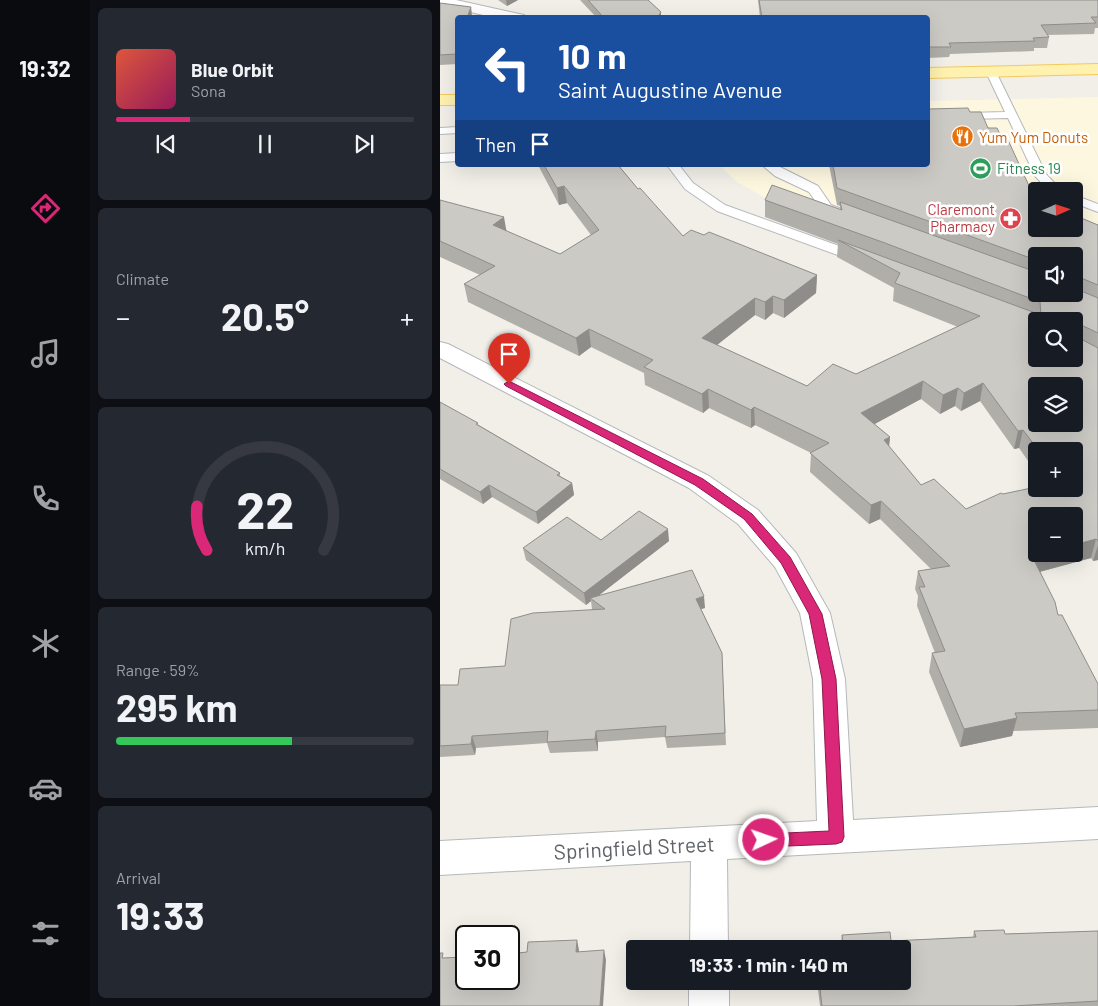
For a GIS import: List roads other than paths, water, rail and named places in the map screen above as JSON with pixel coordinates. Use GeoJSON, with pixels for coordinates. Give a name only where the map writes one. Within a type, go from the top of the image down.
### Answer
{"type":"FeatureCollection","features":[{"type":"Feature","properties":{"kind":"main road"},"geometry":{"type":"LineString","coordinates":[[930,73],[1098,69]]}},
{"type":"Feature","properties":{"kind":"main road"},"geometry":{"type":"LineString","coordinates":[[930,89],[1016,87]]}},
{"type":"Feature","properties":{"kind":"main road"},"geometry":{"type":"LineString","coordinates":[[440,100],[455,100]]}},
{"type":"Feature","properties":{"kind":"street"},"geometry":{"type":"LineString","coordinates":[[440,1],[505,15]]}},
{"type":"Feature","properties":{"kind":"street"},"geometry":{"type":"LineString","coordinates":[[440,348],[699,482],[748,517],[786,560],[816,614],[829,679],[836,837]]}},
{"type":"Feature","properties":{"kind":"street","name":"Springfield Street"},"geometry":{"type":"LineString","coordinates":[[440,858],[1098,823]]}},
{"type":"Feature","properties":{"kind":"street"},"geometry":{"type":"LineString","coordinates":[[709,843],[709,940]]}},
{"type":"Feature","properties":{"kind":"street"},"geometry":{"type":"LineString","coordinates":[[708,1006],[709,990]]}},
{"type":"Feature","properties":{"kind":"lane"},"geometry":{"type":"LineString","coordinates":[[990,72],[1041,176],[1047,182]]}},
{"type":"Feature","properties":{"kind":"lane"},"geometry":{"type":"LineString","coordinates":[[930,117],[1011,115]]}},
{"type":"Feature","properties":{"kind":"lane"},"geometry":{"type":"LineString","coordinates":[[440,131],[455,130]]}},
{"type":"Feature","properties":{"kind":"lane"},"geometry":{"type":"LineString","coordinates":[[440,158],[455,157]]}},
{"type":"Feature","properties":{"kind":"lane"},"geometry":{"type":"LineString","coordinates":[[675,167],[689,186],[722,208],[869,262]]}},
{"type":"Feature","properties":{"kind":"lane"},"geometry":{"type":"LineString","coordinates":[[771,167],[779,173],[814,189],[826,208],[853,218]]}},
{"type":"Feature","properties":{"kind":"lane"},"geometry":{"type":"LineString","coordinates":[[1083,202],[1098,208]]}},
{"type":"Feature","properties":{"kind":"place","name":"Yum Yum Donuts"},"geometry":{"type":"Point","coordinates":[963,137]}},
{"type":"Feature","properties":{"kind":"place","name":"Fitness 19"},"geometry":{"type":"Point","coordinates":[981,168]}},
{"type":"Feature","properties":{"kind":"place","name":"Claremont Pharmacy"},"geometry":{"type":"Point","coordinates":[1011,218]}}]}
